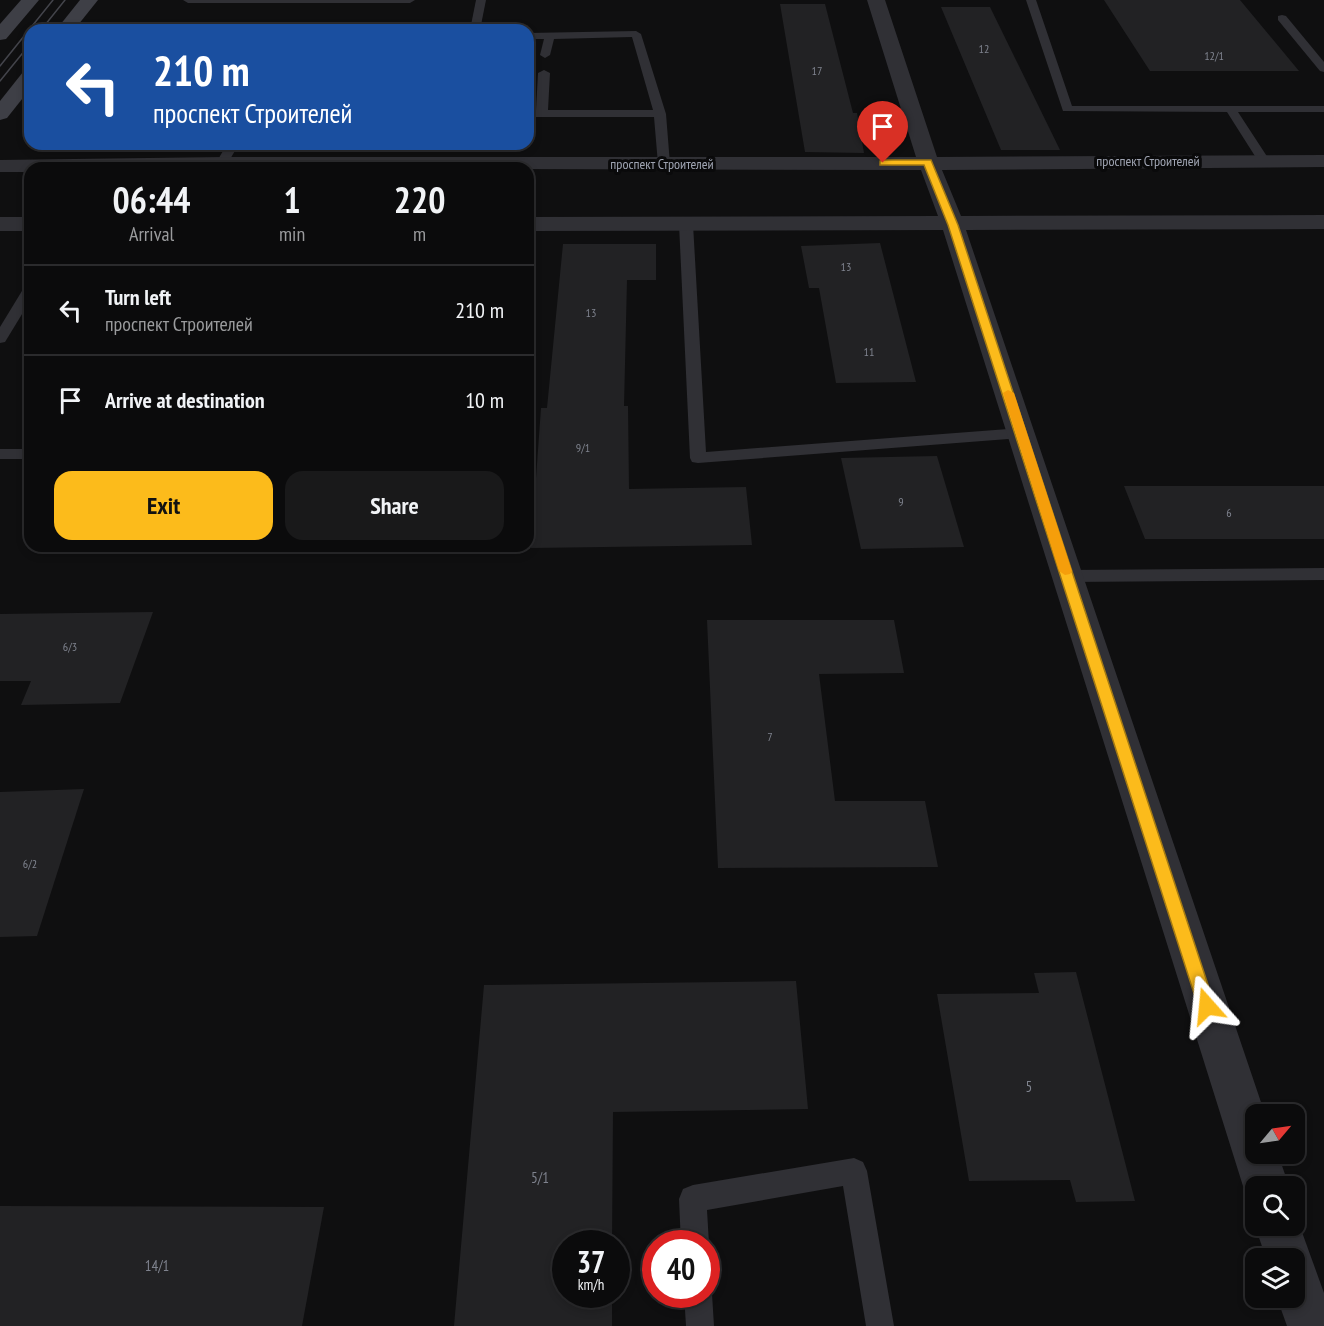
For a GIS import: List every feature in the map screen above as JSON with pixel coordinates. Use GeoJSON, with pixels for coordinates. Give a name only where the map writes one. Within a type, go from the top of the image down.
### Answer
{"type":"FeatureCollection","features":[{"type":"Feature","properties":{"kind":"main road"},"geometry":{"type":"LineString","coordinates":[[0,36],[30,0]]}},
{"type":"Feature","properties":{"kind":"main road"},"geometry":{"type":"LineString","coordinates":[[70,24],[89,0]]}},
{"type":"Feature","properties":{"kind":"main road"},"geometry":{"type":"LineString","coordinates":[[0,114],[24,84]]}},
{"type":"Feature","properties":{"kind":"street"},"geometry":{"type":"LineString","coordinates":[[876,0],[928,162],[953,225],[1263,1176]]}},
{"type":"Feature","properties":{"kind":"street","name":"проспект Строителей"},"geometry":{"type":"LineString","coordinates":[[534,164],[1324,160]]}},
{"type":"Feature","properties":{"kind":"street","name":"проспект Строителей"},"geometry":{"type":"LineString","coordinates":[[0,166],[24,166]]}},
{"type":"Feature","properties":{"kind":"street"},"geometry":{"type":"LineString","coordinates":[[534,224],[953,225],[1324,222]]}},
{"type":"Feature","properties":{"kind":"street"},"geometry":{"type":"LineString","coordinates":[[0,224],[24,224]]}},
{"type":"Feature","properties":{"kind":"street"},"geometry":{"type":"LineString","coordinates":[[1305,1308],[1311,1326]]}},
{"type":"Feature","properties":{"kind":"lane"},"geometry":{"type":"LineString","coordinates":[[188,0],[299,18]]}},
{"type":"Feature","properties":{"kind":"lane"},"geometry":{"type":"LineString","coordinates":[[266,24],[299,18],[336,1],[410,0]]}},
{"type":"Feature","properties":{"kind":"lane"},"geometry":{"type":"LineString","coordinates":[[476,24],[481,0]]}},
{"type":"Feature","properties":{"kind":"lane"},"geometry":{"type":"LineString","coordinates":[[1031,0],[1067,109],[1324,109]]}},
{"type":"Feature","properties":{"kind":"lane"},"geometry":{"type":"LineString","coordinates":[[1282,18],[1324,69]]}},
{"type":"Feature","properties":{"kind":"lane"},"geometry":{"type":"LineString","coordinates":[[534,36],[636,34],[660,114],[664,164]]}},
{"type":"Feature","properties":{"kind":"lane"},"geometry":{"type":"LineString","coordinates":[[545,55],[550,35]]}},
{"type":"Feature","properties":{"kind":"lane"},"geometry":{"type":"LineString","coordinates":[[542,113],[544,74]]}},
{"type":"Feature","properties":{"kind":"lane"},"geometry":{"type":"LineString","coordinates":[[1231,110],[1264,161]]}},
{"type":"Feature","properties":{"kind":"lane"},"geometry":{"type":"LineString","coordinates":[[534,113],[660,114]]}},
{"type":"Feature","properties":{"kind":"lane"},"geometry":{"type":"LineString","coordinates":[[686,224],[698,458],[1021,433]]}},
{"type":"Feature","properties":{"kind":"lane"},"geometry":{"type":"LineString","coordinates":[[0,339],[23,311]]}},
{"type":"Feature","properties":{"kind":"lane"},"geometry":{"type":"LineString","coordinates":[[0,454],[24,454]]}},
{"type":"Feature","properties":{"kind":"lane"},"geometry":{"type":"LineString","coordinates":[[1067,576],[1324,574]]}},
{"type":"Feature","properties":{"kind":"lane"},"geometry":{"type":"LineString","coordinates":[[694,1230],[693,1199],[854,1171],[880,1326]]}},
{"type":"Feature","properties":{"kind":"lane"},"geometry":{"type":"LineString","coordinates":[[699,1308],[700,1326]]}},
{"type":"Feature","properties":{"kind":"building"},"geometry":{"type":"Polygon","coordinates":[[[1104,0],[1240,0],[1299,71],[1150,71],[1104,0]]]}},
{"type":"Feature","properties":{"kind":"building"},"geometry":{"type":"Polygon","coordinates":[[[780,4],[825,4],[853,113],[857,113],[864,153],[805,152],[780,4]]]}},
{"type":"Feature","properties":{"kind":"building"},"geometry":{"type":"Polygon","coordinates":[[[941,7],[990,7],[1060,150],[1001,150],[941,7]]]}},
{"type":"Feature","properties":{"kind":"building"},"geometry":{"type":"Polygon","coordinates":[[[880,243],[916,382],[836,383],[819,288],[809,288],[801,246],[880,243]]]}},
{"type":"Feature","properties":{"kind":"building"},"geometry":{"type":"Polygon","coordinates":[[[563,244],[656,244],[656,280],[627,280],[624,406],[628,406],[629,489],[746,487],[752,545],[534,548],[534,506],[541,408],[547,408],[563,244]]]}},
{"type":"Feature","properties":{"kind":"building"},"geometry":{"type":"Polygon","coordinates":[[[937,456],[964,547],[861,549],[841,458],[937,456]]]}},
{"type":"Feature","properties":{"kind":"building"},"geometry":{"type":"Polygon","coordinates":[[[1124,486],[1324,486],[1324,539],[1145,539],[1124,486]]]}},
{"type":"Feature","properties":{"kind":"building"},"geometry":{"type":"Polygon","coordinates":[[[153,612],[120,703],[21,705],[31,681],[0,681],[0,614],[153,612]]]}},
{"type":"Feature","properties":{"kind":"building"},"geometry":{"type":"Polygon","coordinates":[[[707,620],[894,620],[904,673],[819,674],[835,801],[925,801],[938,867],[718,868],[707,620]]]}},
{"type":"Feature","properties":{"kind":"building"},"geometry":{"type":"Polygon","coordinates":[[[84,789],[37,936],[0,937],[0,792],[84,789]]]}},
{"type":"Feature","properties":{"kind":"building"},"geometry":{"type":"Polygon","coordinates":[[[1076,972],[1135,1201],[1076,1202],[1070,1180],[969,1181],[937,994],[1039,993],[1034,973],[1076,972]]]}},
{"type":"Feature","properties":{"kind":"building"},"geometry":{"type":"Polygon","coordinates":[[[796,981],[808,1109],[613,1112],[612,1230],[552,1230],[552,1308],[612,1308],[612,1326],[454,1326],[484,985],[796,981]]]}},
{"type":"Feature","properties":{"kind":"building"},"geometry":{"type":"Polygon","coordinates":[[[0,1206],[324,1207],[302,1326],[0,1326],[0,1206]]]}},
{"type":"Feature","properties":{"kind":"tram line"},"geometry":{"type":"LineString","coordinates":[[34,24],[53,0]]}},
{"type":"Feature","properties":{"kind":"tram line"},"geometry":{"type":"LineString","coordinates":[[46,24],[65,0]]}},
{"type":"Feature","properties":{"kind":"tram line"},"geometry":{"type":"LineString","coordinates":[[0,66],[24,36]]}},
{"type":"Feature","properties":{"kind":"tram line"},"geometry":{"type":"LineString","coordinates":[[0,81],[24,51]]}},
{"type":"Feature","properties":{"kind":"slow traffic"},"geometry":{"type":"LineString","coordinates":[[1008,393],[1065,571]]}},
{"type":"Feature","properties":{"kind":"route"},"geometry":{"type":"LineString","coordinates":[[883,163],[928,162],[953,225],[1207,1006]]}}]}
